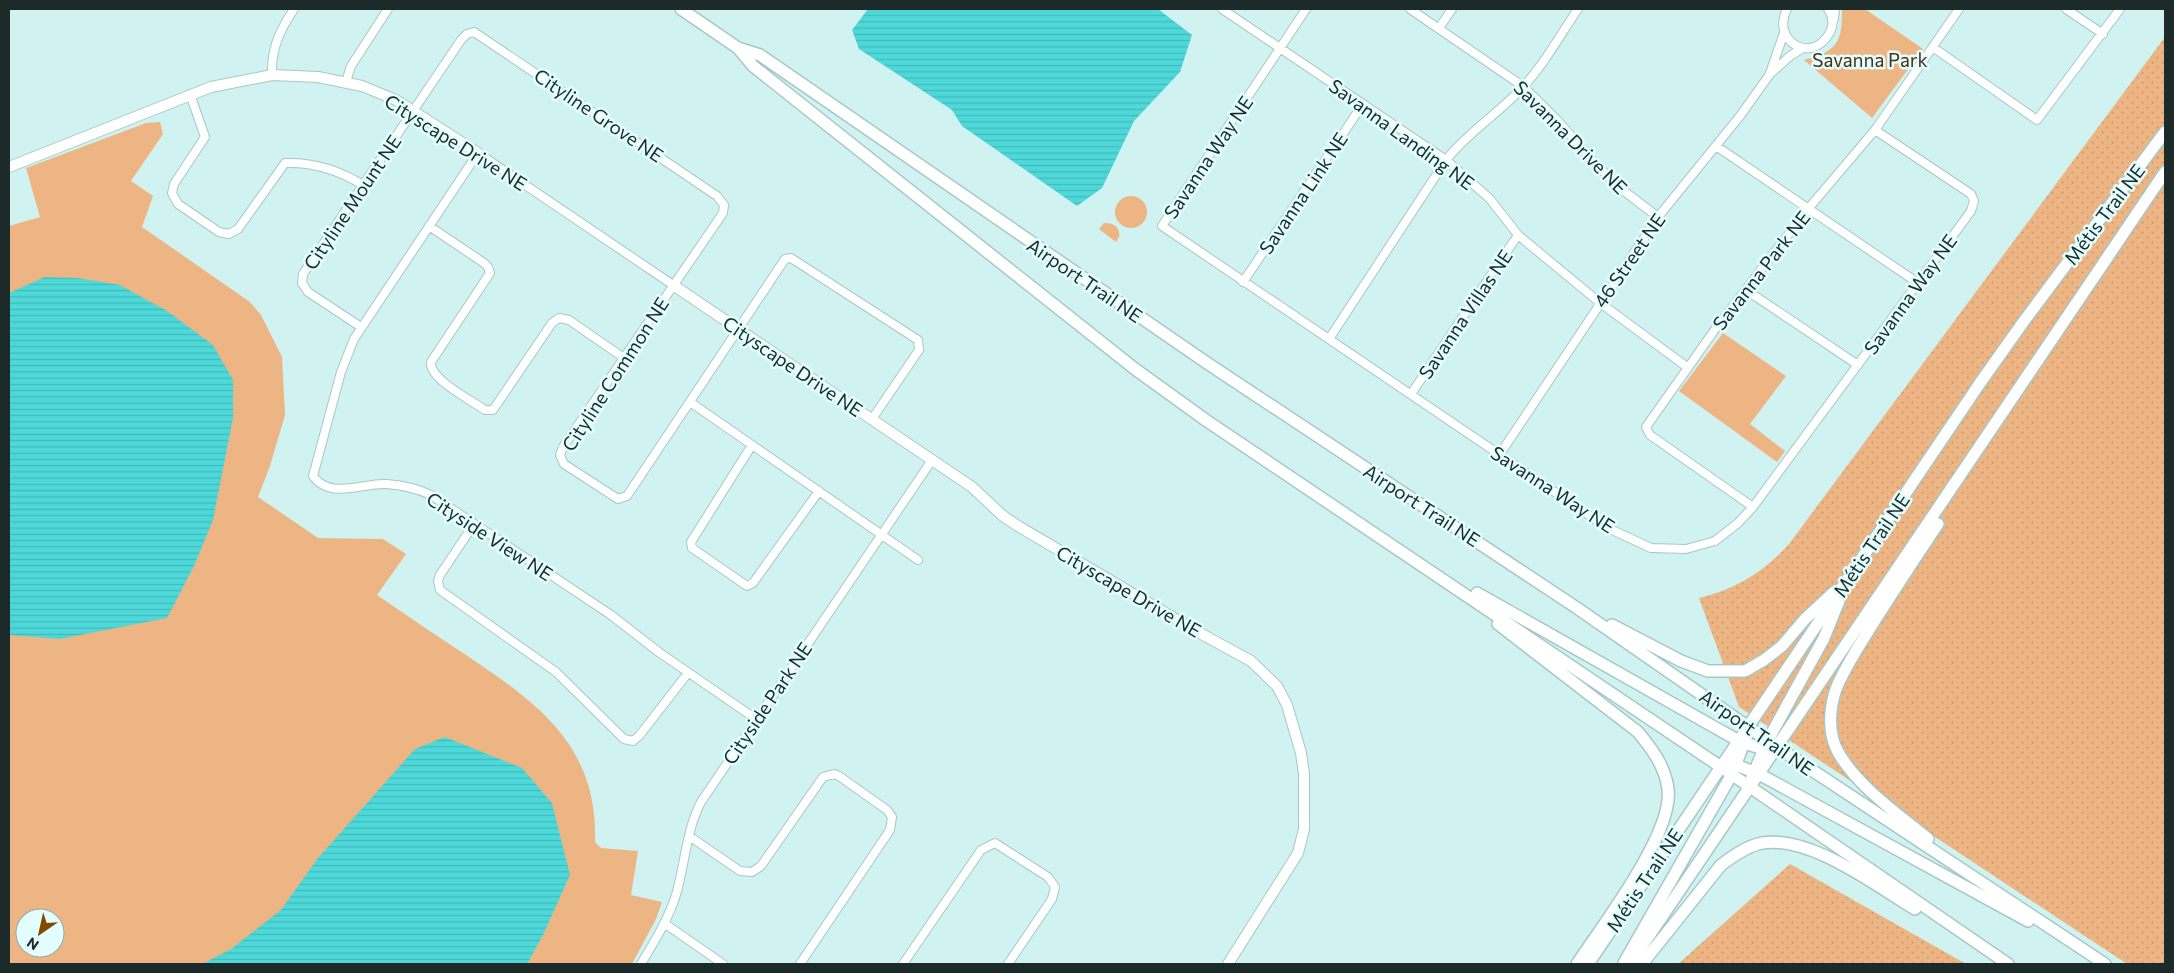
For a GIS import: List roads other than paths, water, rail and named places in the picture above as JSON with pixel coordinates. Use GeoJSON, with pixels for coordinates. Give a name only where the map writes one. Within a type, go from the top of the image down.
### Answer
{"type":"FeatureCollection","features":[{"type":"Feature","properties":{"kind":"main road","name":"Airport Trail NE"},"geometry":{"type":"LineString","coordinates":[[681,9],[738,48],[753,66],[1135,369],[1207,421],[1406,553],[1721,767],[1734,770],[1750,788],[2006,964]]}},
{"type":"Feature","properties":{"kind":"main road","name":"Airport Trail NE"},"geometry":{"type":"LineString","coordinates":[[738,48],[760,55],[1207,363],[1577,608],[1749,725],[1770,745],[2100,961]]}},
{"type":"Feature","properties":{"kind":"main road","name":"Métis Trail NE"},"geometry":{"type":"LineString","coordinates":[[1588,964],[1721,767],[1742,742],[1749,725],[2024,321],[2165,132]]}},
{"type":"Feature","properties":{"kind":"main road","name":"Métis Trail NE"},"geometry":{"type":"LineString","coordinates":[[1770,745],[2013,398],[2165,172]]}},
{"type":"Feature","properties":{"kind":"main road"},"geometry":{"type":"LineString","coordinates":[[1965,871],[1876,794],[1847,765],[1837,750],[1830,720],[1836,689],[1857,648],[1984,453],[2013,398]]}},
{"type":"Feature","properties":{"kind":"main road"},"geometry":{"type":"LineString","coordinates":[[1406,553],[1742,742],[1770,745]]}},
{"type":"Feature","properties":{"kind":"main road"},"geometry":{"type":"LineString","coordinates":[[1406,553],[1638,732],[1653,750],[1663,769],[1668,790],[1667,810],[1661,829],[1631,881],[1577,964]]}},
{"type":"Feature","properties":{"kind":"main road"},"geometry":{"type":"LineString","coordinates":[[1577,608],[1650,643],[1681,662],[1708,671],[1738,672],[1745,671],[1764,660],[1782,646],[1805,619],[1849,578]]}},
{"type":"Feature","properties":{"kind":"main road"},"geometry":{"type":"LineString","coordinates":[[1750,788],[1824,638],[1849,578]]}},
{"type":"Feature","properties":{"kind":"main road"},"geometry":{"type":"LineString","coordinates":[[1623,964],[1734,770],[1742,742]]}},
{"type":"Feature","properties":{"kind":"main road"},"geometry":{"type":"LineString","coordinates":[[1734,770],[1756,773],[2100,961]]}},
{"type":"Feature","properties":{"kind":"main road","name":"Métis Trail NE"},"geometry":{"type":"LineString","coordinates":[[1630,964],[1750,788]]}},
{"type":"Feature","properties":{"kind":"main road"},"geometry":{"type":"LineString","coordinates":[[1642,964],[1722,865],[1752,846],[1774,842],[1789,844],[1823,856],[1857,874],[2006,964]]}},
{"type":"Feature","properties":{"kind":"street"},"geometry":{"type":"LineString","coordinates":[[272,74],[276,39],[294,9]]}},
{"type":"Feature","properties":{"kind":"street"},"geometry":{"type":"LineString","coordinates":[[346,82],[351,66],[388,9]]}},
{"type":"Feature","properties":{"kind":"street","name":"Savanna Landing NE"},"geometry":{"type":"LineString","coordinates":[[1222,9],[1446,160],[1490,199],[1518,235],[1599,302],[1687,367]]}},
{"type":"Feature","properties":{"kind":"street","name":"Savanna Way NE"},"geometry":{"type":"LineString","coordinates":[[1306,9],[1162,226],[1608,528],[1651,548],[1686,549],[1715,541],[1738,524],[1753,507],[1971,211],[1974,201],[1971,194],[1875,130]]}},
{"type":"Feature","properties":{"kind":"street","name":"Savanna Drive NE"},"geometry":{"type":"LineString","coordinates":[[1410,9],[1524,87],[1558,120],[1595,163],[1620,188],[1658,217]]}},
{"type":"Feature","properties":{"kind":"street"},"geometry":{"type":"LineString","coordinates":[[1439,28],[1452,9]]}},
{"type":"Feature","properties":{"kind":"street"},"geometry":{"type":"LineString","coordinates":[[1329,339],[1446,160],[1468,135],[1496,114],[1524,87],[1578,9]]}},
{"type":"Feature","properties":{"kind":"street"},"geometry":{"type":"LineString","coordinates":[[1779,9],[1784,33],[1789,40],[1803,48]]}},
{"type":"Feature","properties":{"kind":"street"},"geometry":{"type":"LineString","coordinates":[[1782,24],[1787,9]]}},
{"type":"Feature","properties":{"kind":"street"},"geometry":{"type":"LineString","coordinates":[[1828,9],[1833,14]]}},
{"type":"Feature","properties":{"kind":"street","name":"Savanna Park NE"},"geometry":{"type":"LineString","coordinates":[[1753,507],[1650,434],[1646,427],[1687,367],[1808,209],[1875,130],[1934,48],[1959,9]]}},
{"type":"Feature","properties":{"kind":"street"},"geometry":{"type":"LineString","coordinates":[[2066,9],[2103,34]]}},
{"type":"Feature","properties":{"kind":"street"},"geometry":{"type":"LineString","coordinates":[[1934,48],[2037,120],[2120,9]]}},
{"type":"Feature","properties":{"kind":"street","name":"46 Street NE"},"geometry":{"type":"LineString","coordinates":[[1500,454],[1599,302],[1658,217],[1716,146],[1770,74],[1803,48],[1823,43],[1833,27],[1833,14]]}},
{"type":"Feature","properties":{"kind":"street","name":"Cityline Grove NE"},"geometry":{"type":"LineString","coordinates":[[414,110],[463,38],[471,32],[481,34],[721,199],[725,209],[723,213],[673,285]]}},
{"type":"Feature","properties":{"kind":"street","name":"46 Street NE"},"geometry":{"type":"LineString","coordinates":[[1770,74],[1784,33]]}},
{"type":"Feature","properties":{"kind":"street","name":"Cityscape Drive NE"},"geometry":{"type":"LineString","coordinates":[[9,167],[190,94],[226,82],[272,74],[318,77],[346,82],[377,92],[414,110],[972,487],[1003,516],[1196,631],[1251,660],[1277,686],[1287,705],[1302,754],[1304,829],[1295,858],[1228,964]]}},
{"type":"Feature","properties":{"kind":"street"},"geometry":{"type":"LineString","coordinates":[[190,94],[205,137],[174,184],[172,193],[178,204],[219,232],[229,234],[238,229],[285,164],[310,165],[334,170],[363,185]]}},
{"type":"Feature","properties":{"kind":"street","name":"Savanna Link NE"},"geometry":{"type":"LineString","coordinates":[[1243,282],[1363,104]]}},
{"type":"Feature","properties":{"kind":"street","name":"Cityline Mount NE"},"geometry":{"type":"LineString","coordinates":[[361,327],[308,292],[302,279],[414,110]]}},
{"type":"Feature","properties":{"kind":"street"},"geometry":{"type":"LineString","coordinates":[[1716,146],[1918,283]]}},
{"type":"Feature","properties":{"kind":"street","name":"Cityside View NE"},"geometry":{"type":"LineString","coordinates":[[478,153],[361,327],[341,372],[313,476],[320,484],[329,488],[346,490],[383,484],[419,490],[474,524],[621,622],[688,673],[756,719]]}},
{"type":"Feature","properties":{"kind":"street"},"geometry":{"type":"LineString","coordinates":[[429,226],[488,267],[490,273],[430,362],[430,367],[435,376],[487,410],[496,406],[552,323],[559,318],[569,320],[624,358]]}},
{"type":"Feature","properties":{"kind":"street","name":"Savanna Villas NE"},"geometry":{"type":"LineString","coordinates":[[1412,394],[1518,235]]}},
{"type":"Feature","properties":{"kind":"street"},"geometry":{"type":"LineString","coordinates":[[872,419],[919,350],[918,340],[791,258],[785,259],[690,402],[918,560]]}},
{"type":"Feature","properties":{"kind":"street","name":"Cityline Common NE"},"geometry":{"type":"LineString","coordinates":[[673,285],[561,452],[564,464],[618,499],[627,496],[690,402]]}},
{"type":"Feature","properties":{"kind":"street"},"geometry":{"type":"LineString","coordinates":[[1746,290],[1858,364]]}},
{"type":"Feature","properties":{"kind":"street"},"geometry":{"type":"LineString","coordinates":[[752,445],[691,542],[692,548],[747,586],[753,583],[819,491]]}},
{"type":"Feature","properties":{"kind":"street","name":"Cityside Park NE"},"geometry":{"type":"LineString","coordinates":[[641,964],[664,923],[676,894],[694,816],[701,802],[932,460]]}},
{"type":"Feature","properties":{"kind":"street"},"geometry":{"type":"LineString","coordinates":[[474,524],[440,575],[438,581],[440,590],[556,672],[624,739],[633,741],[639,736],[688,673]]}},
{"type":"Feature","properties":{"kind":"street"},"geometry":{"type":"LineString","coordinates":[[689,836],[740,870],[752,872],[761,866],[820,781],[828,775],[839,776],[888,810],[892,817],[890,830],[800,964]]}},
{"type":"Feature","properties":{"kind":"street"},"geometry":{"type":"LineString","coordinates":[[903,964],[981,850],[995,843],[1048,877],[1055,887],[1052,899],[1008,964]]}},
{"type":"Feature","properties":{"kind":"street"},"geometry":{"type":"LineString","coordinates":[[664,923],[723,964]]}},
{"type":"Feature","properties":{"kind":"water"},"geometry":{"type":"Polygon","coordinates":[[[868,9],[1158,9],[1192,35],[1180,72],[1134,121],[1102,188],[1077,206],[962,126],[952,110],[859,49],[852,30],[868,9]]]}},
{"type":"Feature","properties":{"kind":"water"},"geometry":{"type":"Polygon","coordinates":[[[45,277],[78,278],[120,285],[167,311],[213,345],[233,380],[233,418],[213,520],[194,566],[167,618],[60,639],[9,635],[9,293],[45,277]]]}},
{"type":"Feature","properties":{"kind":"water"},"geometry":{"type":"Polygon","coordinates":[[[445,737],[522,768],[552,803],[570,875],[543,935],[527,964],[202,964],[231,949],[281,910],[318,858],[415,749],[445,737]]]}},
{"type":"Feature","properties":{"kind":"park label","name":"Savanna Park"},"geometry":{"type":"Point","coordinates":[1870,59]}}]}
